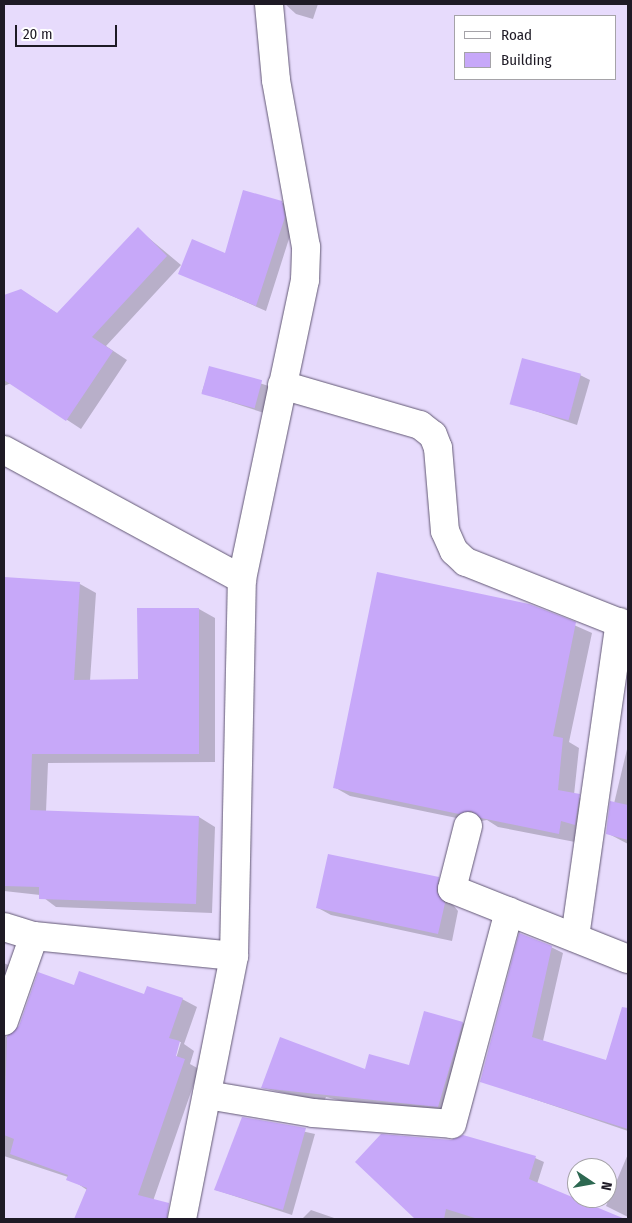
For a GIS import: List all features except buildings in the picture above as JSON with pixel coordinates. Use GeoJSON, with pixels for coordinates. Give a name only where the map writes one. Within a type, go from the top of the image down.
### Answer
{"type":"FeatureCollection","features":[{"type":"Feature","properties":{"kind":"street"},"geometry":{"type":"LineString","coordinates":[[182,1219],[234,956],[242,580],[305,280],[306,246],[276,80],[269,4]]}},
{"type":"Feature","properties":{"kind":"street"},"geometry":{"type":"LineString","coordinates":[[282,385],[420,425],[433,436],[438,448],[445,531],[454,551],[466,562],[624,624],[575,937]]}},
{"type":"Feature","properties":{"kind":"street"},"geometry":{"type":"LineString","coordinates":[[4,450],[242,580]]}},
{"type":"Feature","properties":{"kind":"street"},"geometry":{"type":"LineString","coordinates":[[468,826],[452,889],[628,959]]}},
{"type":"Feature","properties":{"kind":"street"},"geometry":{"type":"LineString","coordinates":[[207,1095],[313,1113],[452,1124],[509,911]]}},
{"type":"Feature","properties":{"kind":"street"},"geometry":{"type":"LineString","coordinates":[[4,927],[34,936],[234,956]]}},
{"type":"Feature","properties":{"kind":"street"},"geometry":{"type":"LineString","coordinates":[[4,1021],[34,936]]}}]}
